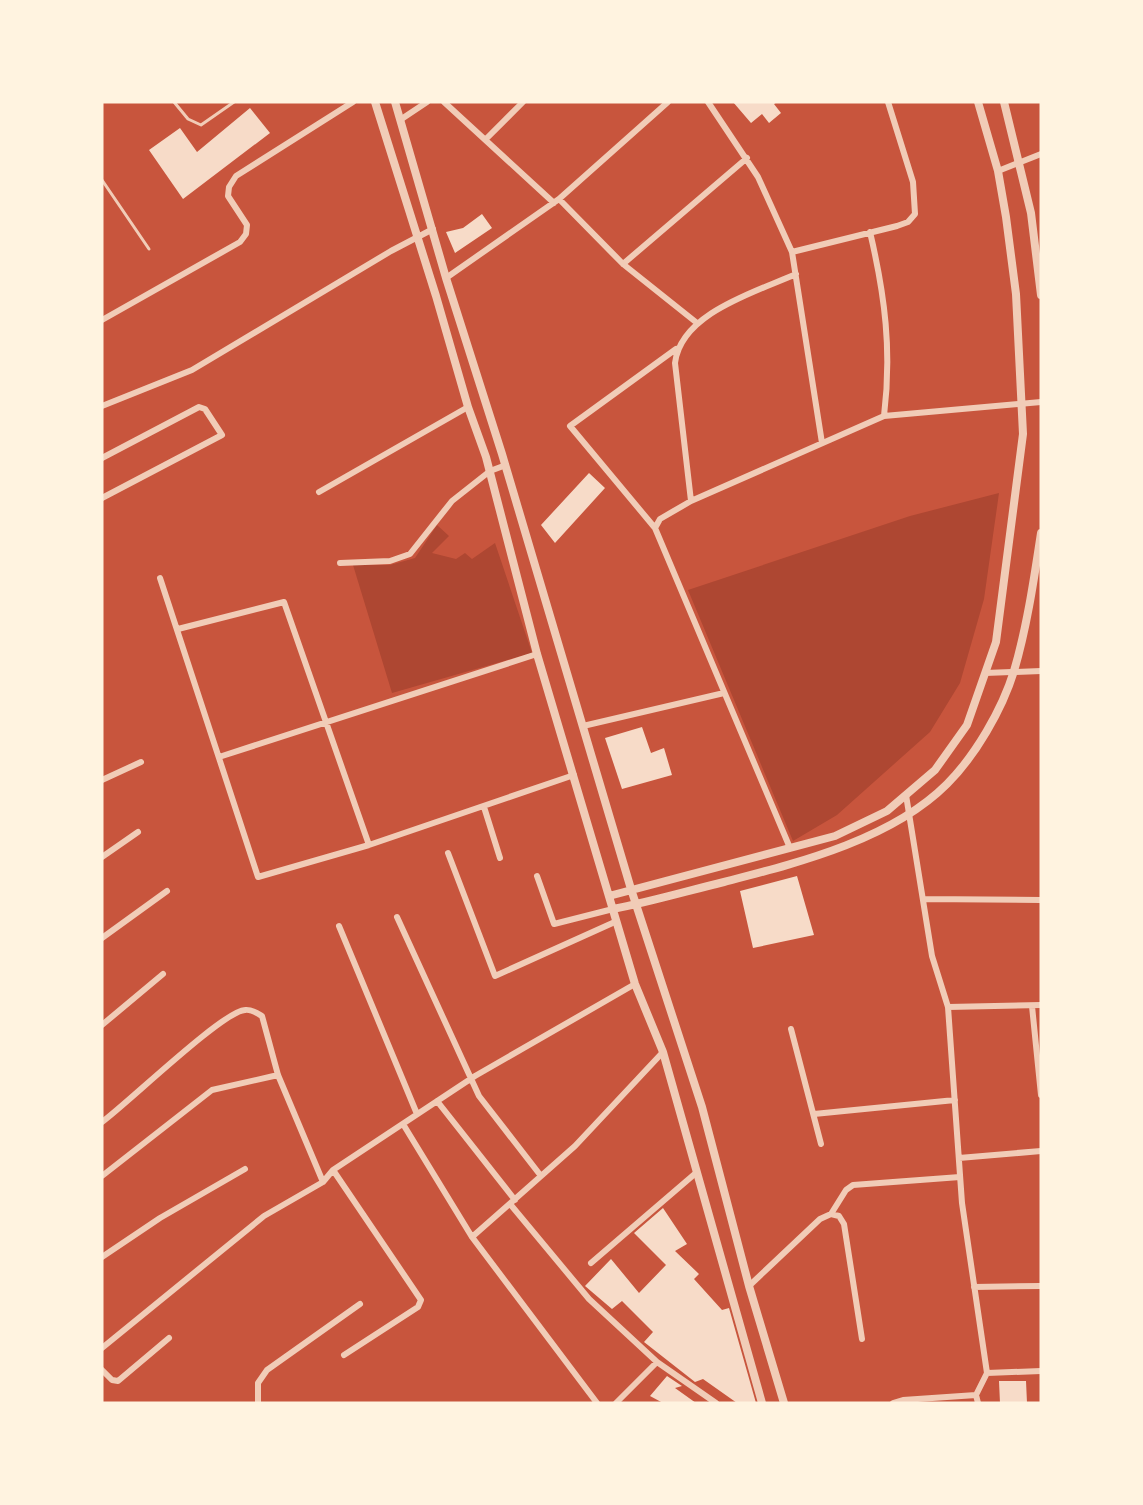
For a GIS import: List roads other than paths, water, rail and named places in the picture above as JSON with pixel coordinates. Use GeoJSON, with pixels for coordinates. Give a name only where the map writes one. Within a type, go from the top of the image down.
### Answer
{"type":"FeatureCollection","features":[{"type":"Feature","properties":{"kind":"street"},"geometry":{"type":"LineString","coordinates":[[102,320],[240,242],[246,234],[247,225],[228,196],[229,187],[236,176],[353,102]]}},
{"type":"Feature","properties":{"kind":"street"},"geometry":{"type":"LineString","coordinates":[[375,102],[468,407],[490,471],[537,654],[635,984],[663,1052],[762,1403]]}},
{"type":"Feature","properties":{"kind":"street"},"geometry":{"type":"LineString","coordinates":[[394,102],[446,278],[506,465],[631,889],[702,1107],[749,1286],[784,1403]]}},
{"type":"Feature","properties":{"kind":"street"},"geometry":{"type":"LineString","coordinates":[[400,120],[427,102]]}},
{"type":"Feature","properties":{"kind":"street"},"geometry":{"type":"LineString","coordinates":[[444,102],[623,264],[697,323]]}},
{"type":"Feature","properties":{"kind":"street"},"geometry":{"type":"LineString","coordinates":[[486,139],[523,102]]}},
{"type":"Feature","properties":{"kind":"street"},"geometry":{"type":"LineString","coordinates":[[446,278],[556,201],[668,102]]}},
{"type":"Feature","properties":{"kind":"street"},"geometry":{"type":"LineString","coordinates":[[708,102],[747,158],[771,203],[792,252],[822,443]]}},
{"type":"Feature","properties":{"kind":"street"},"geometry":{"type":"LineString","coordinates":[[792,252],[908,222],[915,214],[913,182],[888,102]]}},
{"type":"Feature","properties":{"kind":"street"},"geometry":{"type":"LineString","coordinates":[[609,896],[836,836],[887,811],[906,795],[935,770],[967,724],[996,642],[1023,434],[1016,294],[999,171],[978,102]]}},
{"type":"Feature","properties":{"kind":"street"},"geometry":{"type":"LineString","coordinates":[[1004,102],[1031,213],[1041,296]]}},
{"type":"Feature","properties":{"kind":"street"},"geometry":{"type":"LineString","coordinates":[[999,171],[1041,154]]}},
{"type":"Feature","properties":{"kind":"street"},"geometry":{"type":"LineString","coordinates":[[623,264],[747,158]]}},
{"type":"Feature","properties":{"kind":"street"},"geometry":{"type":"LineString","coordinates":[[102,406],[192,370],[391,251],[418,239],[433,229]]}},
{"type":"Feature","properties":{"kind":"street"},"geometry":{"type":"LineString","coordinates":[[870,232],[884,296],[889,350],[884,416]]}},
{"type":"Feature","properties":{"kind":"street"},"geometry":{"type":"LineString","coordinates":[[790,848],[655,528],[570,426],[676,349],[697,323],[796,274]]}},
{"type":"Feature","properties":{"kind":"street"},"geometry":{"type":"LineString","coordinates":[[676,349],[675,363],[691,501]]}},
{"type":"Feature","properties":{"kind":"street"},"geometry":{"type":"LineString","coordinates":[[655,528],[660,519],[691,501],[884,416],[1041,402]]}},
{"type":"Feature","properties":{"kind":"street"},"geometry":{"type":"LineString","coordinates":[[102,458],[199,407],[205,409],[222,435],[102,498]]}},
{"type":"Feature","properties":{"kind":"street"},"geometry":{"type":"LineString","coordinates":[[319,492],[468,407]]}},
{"type":"Feature","properties":{"kind":"street"},"geometry":{"type":"LineString","coordinates":[[340,563],[390,561],[410,554],[445,508],[490,471],[506,465]]}},
{"type":"Feature","properties":{"kind":"street"},"geometry":{"type":"LineString","coordinates":[[537,876],[554,924],[804,861],[866,836],[909,813],[946,785],[972,751],[995,713],[1014,672],[1041,533]]}},
{"type":"Feature","properties":{"kind":"street"},"geometry":{"type":"LineString","coordinates":[[160,578],[258,877],[369,845],[574,775]]}},
{"type":"Feature","properties":{"kind":"street"},"geometry":{"type":"LineString","coordinates":[[178,629],[284,602],[369,845]]}},
{"type":"Feature","properties":{"kind":"street"},"geometry":{"type":"LineString","coordinates":[[219,757],[537,654]]}},
{"type":"Feature","properties":{"kind":"street"},"geometry":{"type":"LineString","coordinates":[[985,673],[1041,671]]}},
{"type":"Feature","properties":{"kind":"street"},"geometry":{"type":"LineString","coordinates":[[583,726],[724,693]]}},
{"type":"Feature","properties":{"kind":"street"},"geometry":{"type":"LineString","coordinates":[[102,780],[141,762]]}},
{"type":"Feature","properties":{"kind":"street"},"geometry":{"type":"LineString","coordinates":[[906,795],[932,956],[948,1007],[960,1177],[987,1373],[976,1395],[978,1403]]}},
{"type":"Feature","properties":{"kind":"street"},"geometry":{"type":"LineString","coordinates":[[484,807],[500,858]]}},
{"type":"Feature","properties":{"kind":"street"},"geometry":{"type":"LineString","coordinates":[[102,857],[138,832]]}},
{"type":"Feature","properties":{"kind":"street"},"geometry":{"type":"LineString","coordinates":[[448,853],[495,976],[617,921]]}},
{"type":"Feature","properties":{"kind":"street"},"geometry":{"type":"LineString","coordinates":[[102,938],[167,891]]}},
{"type":"Feature","properties":{"kind":"street"},"geometry":{"type":"LineString","coordinates":[[923,899],[1041,900]]}},
{"type":"Feature","properties":{"kind":"street"},"geometry":{"type":"LineString","coordinates":[[397,917],[483,1103],[541,1176]]}},
{"type":"Feature","properties":{"kind":"street"},"geometry":{"type":"LineString","coordinates":[[339,926],[417,1114]]}},
{"type":"Feature","properties":{"kind":"street"},"geometry":{"type":"LineString","coordinates":[[102,1025],[164,974]]}},
{"type":"Feature","properties":{"kind":"street"},"geometry":{"type":"LineString","coordinates":[[102,1348],[264,1216],[323,1182],[333,1170],[471,1079],[635,984]]}},
{"type":"Feature","properties":{"kind":"street"},"geometry":{"type":"LineString","coordinates":[[948,1007],[1041,1005]]}},
{"type":"Feature","properties":{"kind":"street"},"geometry":{"type":"LineString","coordinates":[[1032,1006],[1041,1095]]}},
{"type":"Feature","properties":{"kind":"street"},"geometry":{"type":"LineString","coordinates":[[102,1122],[127,1103],[216,1024],[244,1010],[262,1016],[278,1075],[323,1182]]}},
{"type":"Feature","properties":{"kind":"street"},"geometry":{"type":"LineString","coordinates":[[791,1029],[821,1144]]}},
{"type":"Feature","properties":{"kind":"street"},"geometry":{"type":"LineString","coordinates":[[472,1237],[575,1146],[663,1052]]}},
{"type":"Feature","properties":{"kind":"street"},"geometry":{"type":"LineString","coordinates":[[102,1176],[212,1090],[278,1075]]}},
{"type":"Feature","properties":{"kind":"street"},"geometry":{"type":"LineString","coordinates":[[814,1114],[955,1100]]}},
{"type":"Feature","properties":{"kind":"street"},"geometry":{"type":"LineString","coordinates":[[437,1101],[512,1202],[589,1299],[657,1362],[716,1403]]}},
{"type":"Feature","properties":{"kind":"street"},"geometry":{"type":"LineString","coordinates":[[403,1124],[472,1237],[597,1403]]}},
{"type":"Feature","properties":{"kind":"street"},"geometry":{"type":"LineString","coordinates":[[959,1158],[1041,1151]]}},
{"type":"Feature","properties":{"kind":"street"},"geometry":{"type":"LineString","coordinates":[[102,1257],[160,1218],[245,1169]]}},
{"type":"Feature","properties":{"kind":"street"},"geometry":{"type":"LineString","coordinates":[[333,1170],[421,1300],[418,1307],[344,1355]]}},
{"type":"Feature","properties":{"kind":"street"},"geometry":{"type":"LineString","coordinates":[[591,1263],[697,1172]]}},
{"type":"Feature","properties":{"kind":"street"},"geometry":{"type":"LineString","coordinates":[[749,1286],[820,1219],[831,1214],[846,1190],[853,1185],[960,1177]]}},
{"type":"Feature","properties":{"kind":"street"},"geometry":{"type":"LineString","coordinates":[[831,1214],[839,1216],[844,1224],[862,1339]]}},
{"type":"Feature","properties":{"kind":"street"},"geometry":{"type":"LineString","coordinates":[[974,1287],[1041,1286]]}},
{"type":"Feature","properties":{"kind":"street"},"geometry":{"type":"LineString","coordinates":[[258,1403],[258,1383],[267,1370],[360,1304]]}},
{"type":"Feature","properties":{"kind":"street"},"geometry":{"type":"LineString","coordinates":[[102,1370],[112,1380],[118,1381],[169,1338]]}},
{"type":"Feature","properties":{"kind":"street"},"geometry":{"type":"LineString","coordinates":[[616,1403],[657,1362]]}},
{"type":"Feature","properties":{"kind":"street"},"geometry":{"type":"LineString","coordinates":[[987,1373],[1041,1371]]}},
{"type":"Feature","properties":{"kind":"street"},"geometry":{"type":"LineString","coordinates":[[892,1403],[903,1400],[976,1395]]}},
{"type":"Feature","properties":{"kind":"lane"},"geometry":{"type":"LineString","coordinates":[[174,102],[188,119],[201,125],[234,102]]}},
{"type":"Feature","properties":{"kind":"lane"},"geometry":{"type":"LineString","coordinates":[[102,180],[149,249]]}}]}
